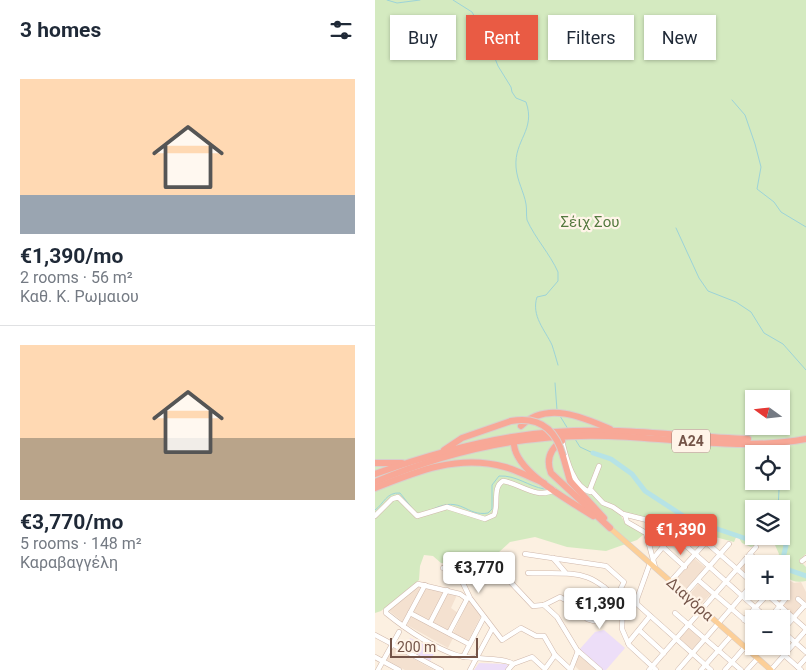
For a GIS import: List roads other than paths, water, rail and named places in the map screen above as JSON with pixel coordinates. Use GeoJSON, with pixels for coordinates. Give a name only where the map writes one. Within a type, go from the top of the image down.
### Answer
{"type":"FeatureCollection","features":[{"type":"Feature","properties":{"kind":"highway"},"geometry":{"type":"LineString","coordinates":[[521,426],[534,417],[555,412],[589,420],[615,432]]}},
{"type":"Feature","properties":{"kind":"highway"},"geometry":{"type":"LineString","coordinates":[[443,452],[462,438],[511,422],[532,420],[546,426],[557,438],[570,481],[595,506],[605,522]]}},
{"type":"Feature","properties":{"kind":"highway","name":"Α24"},"geometry":{"type":"LineString","coordinates":[[375,482],[426,462],[467,452],[508,444],[565,437],[615,432],[756,440],[806,438]]}},
{"type":"Feature","properties":{"kind":"highway","name":"Α24"},"geometry":{"type":"LineString","coordinates":[[577,436],[733,444],[780,443],[806,438]]}},
{"type":"Feature","properties":{"kind":"highway"},"geometry":{"type":"LineString","coordinates":[[565,437],[554,448],[550,457],[551,473],[610,528]]}},
{"type":"Feature","properties":{"kind":"highway","name":"Α24"},"geometry":{"type":"LineString","coordinates":[[375,474],[443,452],[508,438],[565,437]]}},
{"type":"Feature","properties":{"kind":"highway"},"geometry":{"type":"LineString","coordinates":[[514,445],[521,463],[544,483],[610,528]]}},
{"type":"Feature","properties":{"kind":"highway"},"geometry":{"type":"LineString","coordinates":[[375,488],[467,452]]}},
{"type":"Feature","properties":{"kind":"highway"},"geometry":{"type":"LineString","coordinates":[[431,467],[467,462],[486,463],[509,469],[544,483]]}},
{"type":"Feature","properties":{"kind":"highway"},"geometry":{"type":"LineString","coordinates":[[375,463],[405,464]]}},
{"type":"Feature","properties":{"kind":"main road","name":"Διαγόρα"},"geometry":{"type":"LineString","coordinates":[[610,528],[651,561],[701,610],[745,647]]}},
{"type":"Feature","properties":{"kind":"main road","name":"Διαγόρα"},"geometry":{"type":"LineString","coordinates":[[754,655],[771,670]]}},
{"type":"Feature","properties":{"kind":"street"},"geometry":{"type":"LineString","coordinates":[[565,437],[573,472],[583,488],[591,492],[603,503],[625,515],[655,522],[683,538],[705,543],[745,575]]}},
{"type":"Feature","properties":{"kind":"street"},"geometry":{"type":"LineString","coordinates":[[591,492],[590,485],[599,466]]}},
{"type":"Feature","properties":{"kind":"street"},"geometry":{"type":"LineString","coordinates":[[375,516],[392,499],[398,498],[417,516],[447,507],[485,518],[494,515],[497,510],[497,488],[503,481],[537,493],[549,493],[554,490]]}},
{"type":"Feature","properties":{"kind":"street"},"geometry":{"type":"LineString","coordinates":[[625,515],[627,522],[646,534],[651,561]]}},
{"type":"Feature","properties":{"kind":"street"},"geometry":{"type":"LineString","coordinates":[[674,534],[651,561],[637,600],[638,605],[711,670]]}},
{"type":"Feature","properties":{"kind":"street"},"geometry":{"type":"LineString","coordinates":[[674,534],[709,568],[757,610]]}},
{"type":"Feature","properties":{"kind":"street"},"geometry":{"type":"LineString","coordinates":[[671,581],[705,543]]}},
{"type":"Feature","properties":{"kind":"street"},"geometry":{"type":"LineString","coordinates":[[685,594],[729,544]]}},
{"type":"Feature","properties":{"kind":"street"},"geometry":{"type":"LineString","coordinates":[[663,547],[685,567]]}},
{"type":"Feature","properties":{"kind":"street"},"geometry":{"type":"LineString","coordinates":[[528,573],[565,572],[593,578],[622,605],[622,629],[628,643],[652,669],[675,639],[755,547]]}},
{"type":"Feature","properties":{"kind":"street"},"geometry":{"type":"LineString","coordinates":[[525,554],[607,566],[624,582],[616,598]]}},
{"type":"Feature","properties":{"kind":"street"},"geometry":{"type":"LineString","coordinates":[[553,558],[565,572]]}},
{"type":"Feature","properties":{"kind":"street"},"geometry":{"type":"LineString","coordinates":[[443,568],[461,579],[492,629],[502,640],[521,628],[536,636],[544,636],[555,655],[571,670],[578,651]]}},
{"type":"Feature","properties":{"kind":"street"},"geometry":{"type":"LineString","coordinates":[[502,574],[532,605],[545,605],[560,597],[586,611]]}},
{"type":"Feature","properties":{"kind":"street"},"geometry":{"type":"LineString","coordinates":[[698,580],[745,620]]}},
{"type":"Feature","properties":{"kind":"street"},"geometry":{"type":"LineString","coordinates":[[403,626],[425,585]]}},
{"type":"Feature","properties":{"kind":"street"},"geometry":{"type":"LineString","coordinates":[[449,633],[467,599],[461,594],[425,585],[413,586],[386,611],[403,626],[448,652],[463,657],[508,661],[510,668],[532,657],[545,669],[555,655]]}},
{"type":"Feature","properties":{"kind":"street"},"geometry":{"type":"LineString","coordinates":[[604,587],[586,611],[587,619],[595,621],[616,612],[628,596]]}},
{"type":"Feature","properties":{"kind":"street"},"geometry":{"type":"LineString","coordinates":[[430,623],[447,590]]}},
{"type":"Feature","properties":{"kind":"street"},"geometry":{"type":"LineString","coordinates":[[678,670],[745,593]]}},
{"type":"Feature","properties":{"kind":"street"},"geometry":{"type":"LineString","coordinates":[[790,622],[805,606],[798,599]]}},
{"type":"Feature","properties":{"kind":"street"},"geometry":{"type":"LineString","coordinates":[[755,608],[760,600]]}},
{"type":"Feature","properties":{"kind":"street"},"geometry":{"type":"LineString","coordinates":[[773,600],[806,629],[790,648]]}},
{"type":"Feature","properties":{"kind":"street"},"geometry":{"type":"LineString","coordinates":[[776,610],[785,600]]}},
{"type":"Feature","properties":{"kind":"street"},"geometry":{"type":"LineString","coordinates":[[545,605],[558,618],[578,651],[600,670]]}},
{"type":"Feature","properties":{"kind":"street"},"geometry":{"type":"LineString","coordinates":[[410,613],[469,644]]}},
{"type":"Feature","properties":{"kind":"street"},"geometry":{"type":"LineString","coordinates":[[675,614],[741,670]]}},
{"type":"Feature","properties":{"kind":"street"},"geometry":{"type":"LineString","coordinates":[[628,643],[650,616]]}},
{"type":"Feature","properties":{"kind":"street"},"geometry":{"type":"LineString","coordinates":[[463,657],[484,617]]}},
{"type":"Feature","properties":{"kind":"street"},"geometry":{"type":"LineString","coordinates":[[470,670],[492,629]]}},
{"type":"Feature","properties":{"kind":"street"},"geometry":{"type":"LineString","coordinates":[[639,630],[664,653]]}},
{"type":"Feature","properties":{"kind":"street"},"geometry":{"type":"LineString","coordinates":[[378,670],[399,632]]}},
{"type":"Feature","properties":{"kind":"street"},"geometry":{"type":"LineString","coordinates":[[375,635],[438,669]]}},
{"type":"Feature","properties":{"kind":"street"},"geometry":{"type":"LineString","coordinates":[[701,670],[731,636]]}},
{"type":"Feature","properties":{"kind":"street"},"geometry":{"type":"LineString","coordinates":[[790,638],[806,652]]}},
{"type":"Feature","properties":{"kind":"street"},"geometry":{"type":"LineString","coordinates":[[725,670],[745,647]]}},
{"type":"Feature","properties":{"kind":"street"},"geometry":{"type":"LineString","coordinates":[[771,670],[784,655],[799,669],[806,658]]}},
{"type":"Feature","properties":{"kind":"street"},"geometry":{"type":"LineString","coordinates":[[375,657],[399,670]]}},
{"type":"Feature","properties":{"kind":"street"},"geometry":{"type":"LineString","coordinates":[[747,670],[757,658]]}},
{"type":"Feature","properties":{"kind":"waterway","name":"Διαγόρα"},"geometry":{"type":"LineString","coordinates":[[387,0],[397,3],[420,0]]}},
{"type":"Feature","properties":{"kind":"waterway","name":"Διαγόρα"},"geometry":{"type":"LineString","coordinates":[[453,0],[472,12],[512,92],[516,98],[526,102],[528,112],[527,128],[518,149],[516,167],[526,204],[527,220],[558,272],[558,281],[546,295],[537,297],[536,304],[537,317],[552,345],[558,365]]}},
{"type":"Feature","properties":{"kind":"waterway"},"geometry":{"type":"LineString","coordinates":[[732,100],[745,115],[755,144],[761,167],[757,189],[774,202],[781,212],[806,227]]}},
{"type":"Feature","properties":{"kind":"waterway"},"geometry":{"type":"LineString","coordinates":[[676,228],[699,278],[708,291],[736,302],[751,312],[764,333],[783,344],[806,370]]}},
{"type":"Feature","properties":{"kind":"waterway"},"geometry":{"type":"LineString","coordinates":[[555,383],[557,410]]}},
{"type":"Feature","properties":{"kind":"waterway"},"geometry":{"type":"LineString","coordinates":[[560,416],[568,429]]}},
{"type":"Feature","properties":{"kind":"waterway"},"geometry":{"type":"LineString","coordinates":[[575,439],[580,447],[593,453]]}},
{"type":"Feature","properties":{"kind":"waterway"},"geometry":{"type":"LineString","coordinates":[[593,453],[611,459],[632,474],[645,491],[688,519],[745,538]]}},
{"type":"Feature","properties":{"kind":"waterway"},"geometry":{"type":"LineString","coordinates":[[433,509],[451,504],[474,512],[488,513],[492,509],[492,485],[499,476],[511,477],[544,489]]}},
{"type":"Feature","properties":{"kind":"waterway"},"geometry":{"type":"LineString","coordinates":[[778,500],[779,490]]}},
{"type":"Feature","properties":{"kind":"waterway"},"geometry":{"type":"LineString","coordinates":[[375,510],[388,496],[395,493],[400,493],[412,508]]}},
{"type":"Feature","properties":{"kind":"waterway"},"geometry":{"type":"LineString","coordinates":[[786,545],[782,562],[789,570],[806,576]]}},
{"type":"Feature","properties":{"kind":"park label","name":"Σέιχ Σου"},"geometry":{"type":"Point","coordinates":[590,222]}}]}
